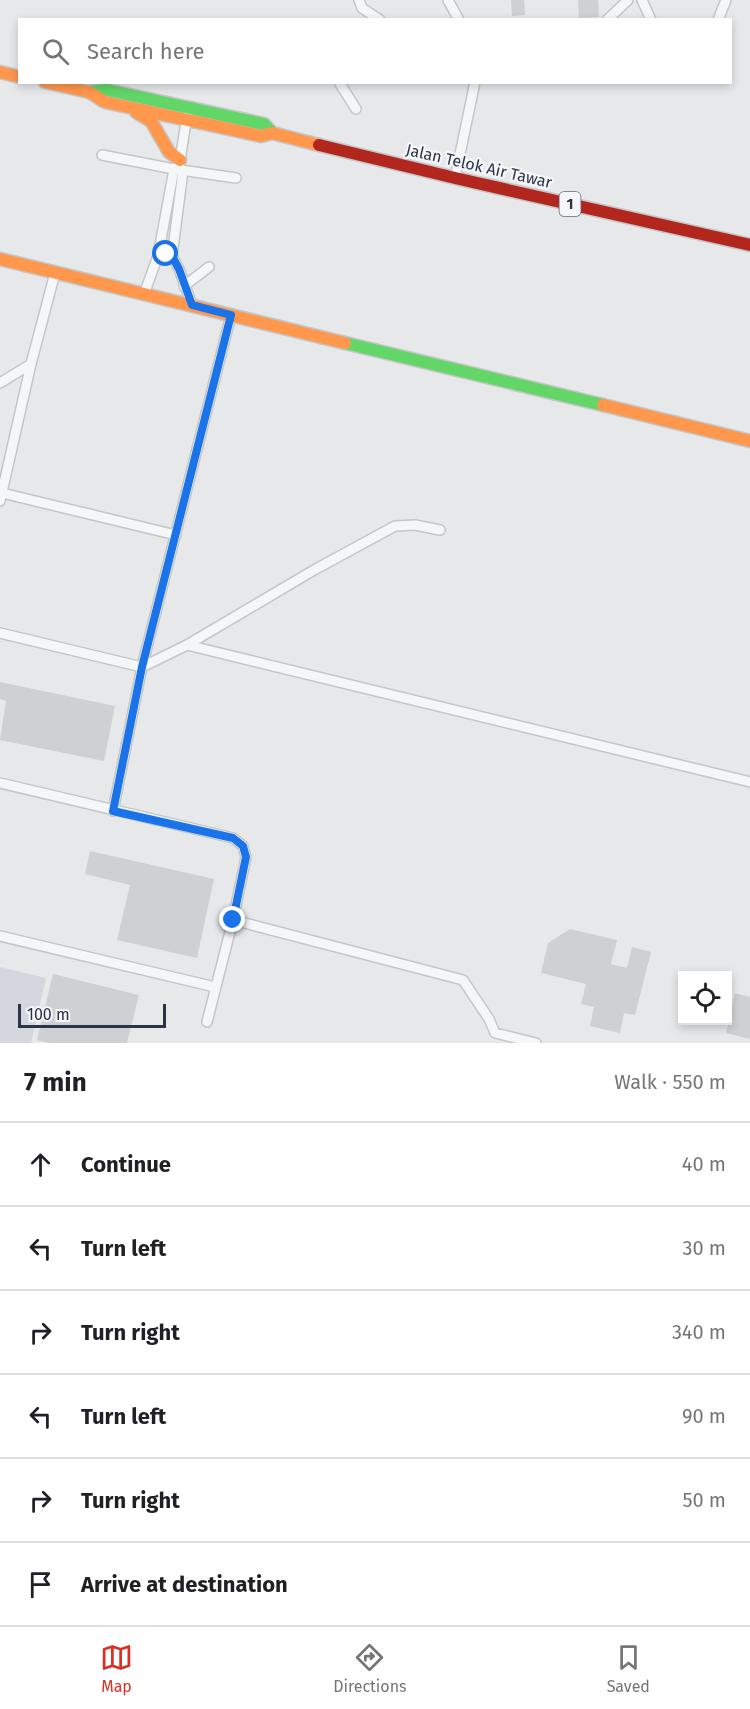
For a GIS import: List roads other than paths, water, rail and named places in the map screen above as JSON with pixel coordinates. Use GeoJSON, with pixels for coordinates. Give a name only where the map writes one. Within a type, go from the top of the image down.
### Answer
{"type":"FeatureCollection","features":[{"type":"Feature","properties":{"kind":"main road"},"geometry":{"type":"LineString","coordinates":[[0,72],[18,76]]}},
{"type":"Feature","properties":{"kind":"main road","name":"Jalan Telok Air Tawar"},"geometry":{"type":"LineString","coordinates":[[54,84],[89,92],[107,90],[264,124],[272,133]]}},
{"type":"Feature","properties":{"kind":"main road","name":"Jalan Telok Air Tawar"},"geometry":{"type":"LineString","coordinates":[[89,92],[105,102],[186,121],[261,136],[272,133],[455,178],[750,245]]}},
{"type":"Feature","properties":{"kind":"main road"},"geometry":{"type":"LineString","coordinates":[[131,108],[151,121],[179,166]]}},
{"type":"Feature","properties":{"kind":"main road"},"geometry":{"type":"LineString","coordinates":[[0,259],[750,441]]}},
{"type":"Feature","properties":{"kind":"street"},"geometry":{"type":"LineString","coordinates":[[359,0],[362,8],[375,18]]}},
{"type":"Feature","properties":{"kind":"street"},"geometry":{"type":"LineString","coordinates":[[448,0],[458,18]]}},
{"type":"Feature","properties":{"kind":"street"},"geometry":{"type":"LineString","coordinates":[[609,18],[628,0]]}},
{"type":"Feature","properties":{"kind":"street"},"geometry":{"type":"LineString","coordinates":[[642,0],[650,18]]}},
{"type":"Feature","properties":{"kind":"street"},"geometry":{"type":"LineString","coordinates":[[719,18],[726,0]]}},
{"type":"Feature","properties":{"kind":"street"},"geometry":{"type":"LineString","coordinates":[[340,84],[356,109]]}},
{"type":"Feature","properties":{"kind":"street"},"geometry":{"type":"LineString","coordinates":[[455,178],[475,84]]}},
{"type":"Feature","properties":{"kind":"street"},"geometry":{"type":"LineString","coordinates":[[144,294],[158,256],[179,166],[188,107]]}},
{"type":"Feature","properties":{"kind":"street"},"geometry":{"type":"LineString","coordinates":[[102,155],[179,166],[236,178]]}},
{"type":"Feature","properties":{"kind":"street"},"geometry":{"type":"LineString","coordinates":[[179,166],[172,256],[192,305]]}},
{"type":"Feature","properties":{"kind":"street"},"geometry":{"type":"LineString","coordinates":[[158,256],[166,254],[172,256]]}},
{"type":"Feature","properties":{"kind":"street"},"geometry":{"type":"LineString","coordinates":[[184,286],[209,267]]}},
{"type":"Feature","properties":{"kind":"street"},"geometry":{"type":"LineString","coordinates":[[56,273],[31,364],[1,497],[176,536]]}},
{"type":"Feature","properties":{"kind":"street"},"geometry":{"type":"LineString","coordinates":[[113,811],[142,667],[231,315]]}},
{"type":"Feature","properties":{"kind":"street"},"geometry":{"type":"LineString","coordinates":[[0,383],[31,364]]}},
{"type":"Feature","properties":{"kind":"street"},"geometry":{"type":"LineString","coordinates":[[0,633],[142,667],[187,645],[314,570],[395,526],[415,525],[440,530]]}},
{"type":"Feature","properties":{"kind":"street"},"geometry":{"type":"LineString","coordinates":[[187,645],[750,782]]}},
{"type":"Feature","properties":{"kind":"street"},"geometry":{"type":"LineString","coordinates":[[0,783],[233,838],[243,846],[246,857],[233,920],[207,1022]]}},
{"type":"Feature","properties":{"kind":"street"},"geometry":{"type":"LineString","coordinates":[[233,920],[463,980],[489,1019],[495,1033],[536,1043]]}},
{"type":"Feature","properties":{"kind":"street"},"geometry":{"type":"LineString","coordinates":[[0,936],[215,987]]}}]}
